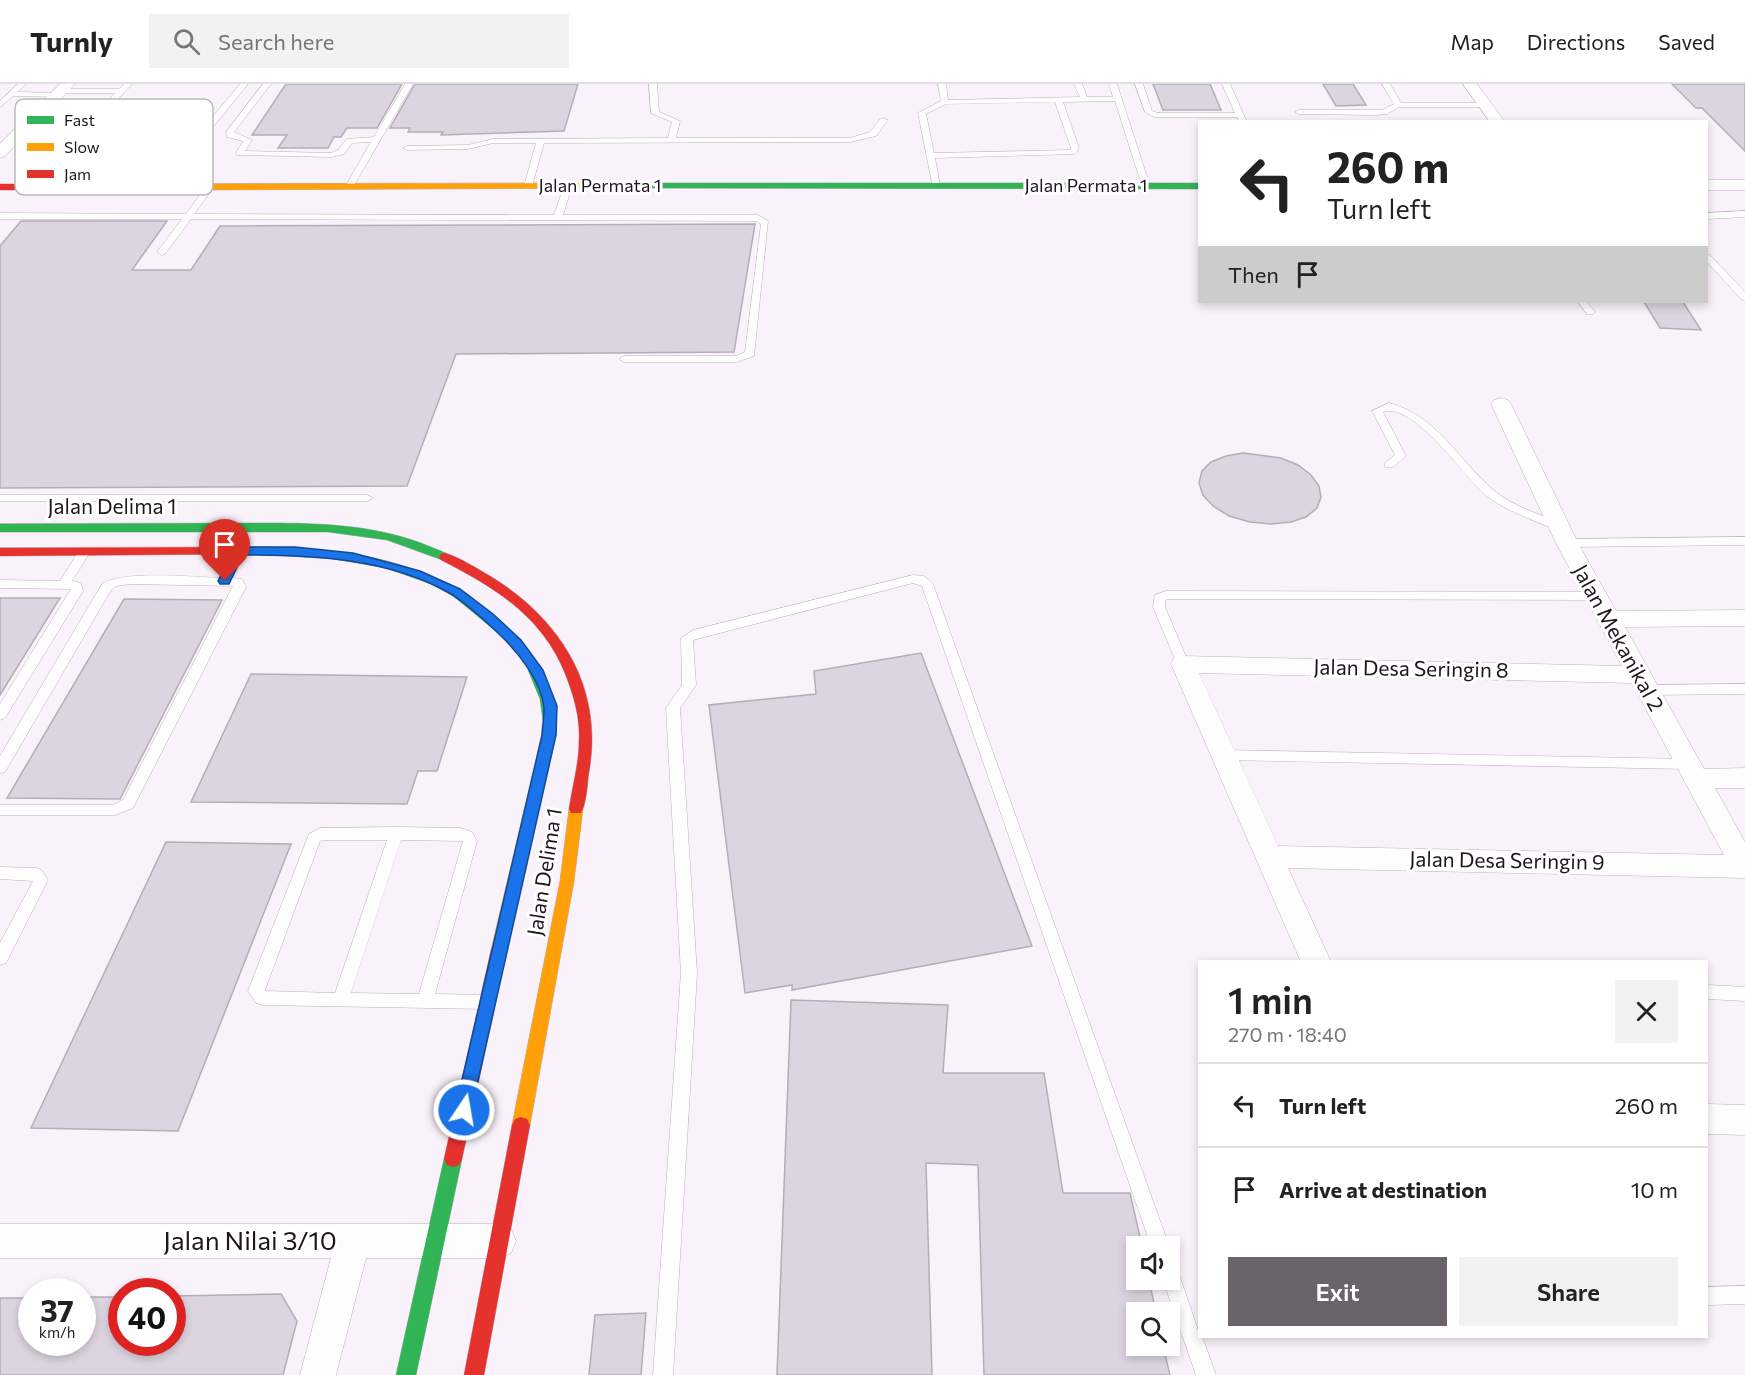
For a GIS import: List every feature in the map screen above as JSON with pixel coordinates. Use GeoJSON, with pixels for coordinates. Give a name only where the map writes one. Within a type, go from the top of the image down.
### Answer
{"type":"FeatureCollection","features":[{"type":"Feature","properties":{"kind":"street"},"geometry":{"type":"LineString","coordinates":[[1470,84],[1497,120]]}},
{"type":"Feature","properties":{"kind":"street"},"geometry":{"type":"LineString","coordinates":[[53,99],[64,88]]}},
{"type":"Feature","properties":{"kind":"street"},"geometry":{"type":"LineString","coordinates":[[0,153],[15,138]]}},
{"type":"Feature","properties":{"kind":"street"},"geometry":{"type":"LineString","coordinates":[[1708,186],[1745,185]]}},
{"type":"Feature","properties":{"kind":"street","name":"Jalan Permata 1"},"geometry":{"type":"LineString","coordinates":[[213,187],[1198,186]]}},
{"type":"Feature","properties":{"kind":"street","name":"Jalan Mekanikal 2"},"geometry":{"type":"LineString","coordinates":[[1501,404],[1563,535],[1595,596],[1745,866]]}},
{"type":"Feature","properties":{"kind":"street","name":"Jalan Delima 1"},"geometry":{"type":"LineString","coordinates":[[0,528],[304,527],[362,531],[405,540],[434,551],[487,577],[536,614],[563,651],[577,689],[586,733],[474,1375]]}},
{"type":"Feature","properties":{"kind":"street","name":"Jalan Delima 1"},"geometry":{"type":"LineString","coordinates":[[0,552],[295,551],[353,557],[416,574],[456,592],[489,617],[517,643],[538,673],[550,706],[549,735],[520,881],[488,1002],[406,1375]]}},
{"type":"Feature","properties":{"kind":"street"},"geometry":{"type":"LineString","coordinates":[[1608,619],[1745,618]]}},
{"type":"Feature","properties":{"kind":"street"},"geometry":{"type":"LineString","coordinates":[[1183,664],[1315,960]]}},
{"type":"Feature","properties":{"kind":"street","name":"Jalan Desa Seringin 8"},"geometry":{"type":"LineString","coordinates":[[1183,664],[1643,682]]}},
{"type":"Feature","properties":{"kind":"street"},"geometry":{"type":"LineString","coordinates":[[1691,772],[1745,778]]}},
{"type":"Feature","properties":{"kind":"street","name":"Jalan Desa Seringin 9"},"geometry":{"type":"LineString","coordinates":[[1269,857],[1745,866]]}},
{"type":"Feature","properties":{"kind":"street"},"geometry":{"type":"LineString","coordinates":[[1708,1119],[1745,1120]]}},
{"type":"Feature","properties":{"kind":"street","name":"Jalan Nilai 3/10"},"geometry":{"type":"LineString","coordinates":[[0,1241],[499,1241]]}},
{"type":"Feature","properties":{"kind":"street"},"geometry":{"type":"LineString","coordinates":[[318,1375],[354,1241]]}},
{"type":"Feature","properties":{"kind":"lane"},"geometry":{"type":"LineString","coordinates":[[0,105],[22,84]]}},
{"type":"Feature","properties":{"kind":"lane"},"geometry":{"type":"LineString","coordinates":[[213,122],[244,84]]}},
{"type":"Feature","properties":{"kind":"lane"},"geometry":{"type":"LineString","coordinates":[[267,84],[230,132],[230,135],[248,140],[240,153],[332,155],[341,152],[350,141],[377,139]]}},
{"type":"Feature","properties":{"kind":"lane"},"geometry":{"type":"LineString","coordinates":[[349,187],[409,84]]}},
{"type":"Feature","properties":{"kind":"lane"},"geometry":{"type":"LineString","coordinates":[[653,84],[655,113],[676,121],[671,141]]}},
{"type":"Feature","properties":{"kind":"lane"},"geometry":{"type":"LineString","coordinates":[[942,84],[945,102]]}},
{"type":"Feature","properties":{"kind":"lane"},"geometry":{"type":"LineString","coordinates":[[1078,84],[1084,99]]}},
{"type":"Feature","properties":{"kind":"lane"},"geometry":{"type":"LineString","coordinates":[[1113,84],[1146,186]]}},
{"type":"Feature","properties":{"kind":"lane"},"geometry":{"type":"LineString","coordinates":[[1139,84],[1149,112],[1157,115],[1241,118],[1226,84]]}},
{"type":"Feature","properties":{"kind":"lane"},"geometry":{"type":"LineString","coordinates":[[1386,84],[1398,105]]}},
{"type":"Feature","properties":{"kind":"lane"},"geometry":{"type":"LineString","coordinates":[[12,94],[64,88],[125,86]]}},
{"type":"Feature","properties":{"kind":"lane"},"geometry":{"type":"LineString","coordinates":[[113,99],[125,86]]}},
{"type":"Feature","properties":{"kind":"lane"},"geometry":{"type":"LineString","coordinates":[[936,186],[922,113],[945,102],[1118,99]]}},
{"type":"Feature","properties":{"kind":"lane"},"geometry":{"type":"LineString","coordinates":[[930,156],[1072,152],[1075,148],[1058,100]]}},
{"type":"Feature","properties":{"kind":"lane"},"geometry":{"type":"LineString","coordinates":[[1299,112],[1376,113],[1398,105],[1486,105]]}},
{"type":"Feature","properties":{"kind":"lane"},"geometry":{"type":"LineString","coordinates":[[406,148],[468,147],[493,141],[850,140],[873,134],[884,120]]}},
{"type":"Feature","properties":{"kind":"lane"},"geometry":{"type":"LineString","coordinates":[[528,186],[541,141]]}},
{"type":"Feature","properties":{"kind":"lane"},"geometry":{"type":"LineString","coordinates":[[558,218],[568,186]]}},
{"type":"Feature","properties":{"kind":"lane"},"geometry":{"type":"LineString","coordinates":[[162,252],[204,195]]}},
{"type":"Feature","properties":{"kind":"lane"},"geometry":{"type":"LineString","coordinates":[[1708,216],[1745,214]]}},
{"type":"Feature","properties":{"kind":"lane"},"geometry":{"type":"LineString","coordinates":[[0,216],[758,218],[765,224],[750,354],[737,359],[624,359]]}},
{"type":"Feature","properties":{"kind":"lane"},"geometry":{"type":"LineString","coordinates":[[1708,258],[1745,298]]}},
{"type":"Feature","properties":{"kind":"lane"},"geometry":{"type":"LineString","coordinates":[[1584,303],[1590,312]]}},
{"type":"Feature","properties":{"kind":"lane"},"geometry":{"type":"LineString","coordinates":[[1389,465],[1401,456],[1377,411],[1384,406],[1393,406],[1421,421],[1487,491],[1563,535],[1745,541]]}},
{"type":"Feature","properties":{"kind":"lane"},"geometry":{"type":"LineString","coordinates":[[0,498],[367,498]]}},
{"type":"Feature","properties":{"kind":"lane"},"geometry":{"type":"LineString","coordinates":[[225,581],[239,551]]}},
{"type":"Feature","properties":{"kind":"lane"},"geometry":{"type":"LineString","coordinates":[[63,585],[84,552]]}},
{"type":"Feature","properties":{"kind":"lane"},"geometry":{"type":"LineString","coordinates":[[663,1375],[689,973],[673,708],[689,684],[687,638],[705,631],[913,579],[920,579],[927,584],[1156,1236]]}},
{"type":"Feature","properties":{"kind":"lane"},"geometry":{"type":"LineString","coordinates":[[0,768],[106,587],[113,582],[129,580],[238,582],[240,587],[128,804],[115,810],[0,810]]}},
{"type":"Feature","properties":{"kind":"lane"},"geometry":{"type":"LineString","coordinates":[[0,584],[76,586],[77,591],[0,715]]}},
{"type":"Feature","properties":{"kind":"lane"},"geometry":{"type":"LineString","coordinates":[[1183,664],[1159,608],[1159,598],[1166,595],[1595,596]]}},
{"type":"Feature","properties":{"kind":"lane"},"geometry":{"type":"LineString","coordinates":[[1643,682],[1745,689]]}},
{"type":"Feature","properties":{"kind":"lane"},"geometry":{"type":"LineString","coordinates":[[1224,755],[1691,772]]}},
{"type":"Feature","properties":{"kind":"lane"},"geometry":{"type":"LineString","coordinates":[[425,1001],[470,841],[467,836],[461,834],[328,832],[314,838],[256,991],[262,998],[341,1000],[488,1002]]}},
{"type":"Feature","properties":{"kind":"lane"},"geometry":{"type":"LineString","coordinates":[[341,1000],[396,833]]}},
{"type":"Feature","properties":{"kind":"lane"},"geometry":{"type":"LineString","coordinates":[[0,873],[36,874],[40,880],[0,958]]}},
{"type":"Feature","properties":{"kind":"lane"},"geometry":{"type":"LineString","coordinates":[[1708,992],[1745,994]]}},
{"type":"Feature","properties":{"kind":"lane"},"geometry":{"type":"LineString","coordinates":[[1176,1290],[1206,1375]]}},
{"type":"Feature","properties":{"kind":"lane"},"geometry":{"type":"LineString","coordinates":[[1708,1296],[1745,1295]]}},
{"type":"Feature","properties":{"kind":"building"},"geometry":{"type":"Polygon","coordinates":[[[286,84],[402,84],[377,128],[347,128],[341,137],[334,137],[328,148],[278,148],[287,135],[252,135],[286,84]]]}},
{"type":"Feature","properties":{"kind":"building"},"geometry":{"type":"Polygon","coordinates":[[[415,84],[578,84],[564,131],[441,135],[443,132],[408,132],[410,128],[390,128],[415,84]]]}},
{"type":"Feature","properties":{"kind":"building"},"geometry":{"type":"Polygon","coordinates":[[[1153,84],[1210,84],[1221,110],[1163,110],[1153,84]]]}},
{"type":"Feature","properties":{"kind":"building"},"geometry":{"type":"Polygon","coordinates":[[[1323,84],[1353,84],[1366,105],[1336,106],[1323,84]]]}},
{"type":"Feature","properties":{"kind":"building"},"geometry":{"type":"Polygon","coordinates":[[[1672,84],[1745,84],[1745,151],[1702,108],[1696,108],[1672,84]]]}},
{"type":"Feature","properties":{"kind":"building"},"geometry":{"type":"Polygon","coordinates":[[[21,221],[167,221],[132,270],[191,270],[220,226],[755,224],[734,352],[456,354],[407,486],[0,488],[0,246],[21,221]]]}},
{"type":"Feature","properties":{"kind":"building"},"geometry":{"type":"Polygon","coordinates":[[[1645,303],[1684,303],[1701,330],[1660,328],[1645,303]]]}},
{"type":"Feature","properties":{"kind":"building"},"geometry":{"type":"Polygon","coordinates":[[[1243,453],[1281,458],[1298,465],[1311,475],[1319,486],[1321,497],[1317,508],[1306,517],[1291,522],[1271,524],[1250,522],[1229,516],[1213,506],[1203,495],[1199,483],[1202,471],[1211,462],[1243,453]]]}},
{"type":"Feature","properties":{"kind":"building"},"geometry":{"type":"Polygon","coordinates":[[[0,598],[60,598],[0,695],[0,598]]]}},
{"type":"Feature","properties":{"kind":"building"},"geometry":{"type":"Polygon","coordinates":[[[124,599],[222,600],[120,799],[7,798],[124,599]]]}},
{"type":"Feature","properties":{"kind":"building"},"geometry":{"type":"Polygon","coordinates":[[[921,653],[1032,946],[792,990],[792,985],[745,993],[709,705],[816,694],[814,671],[921,653]]]}},
{"type":"Feature","properties":{"kind":"building"},"geometry":{"type":"Polygon","coordinates":[[[251,674],[467,677],[437,771],[418,771],[407,804],[191,802],[251,674]]]}},
{"type":"Feature","properties":{"kind":"building"},"geometry":{"type":"Polygon","coordinates":[[[166,842],[291,844],[178,1131],[31,1128],[166,842]]]}},
{"type":"Feature","properties":{"kind":"building"},"geometry":{"type":"Polygon","coordinates":[[[791,1000],[948,1005],[943,1073],[1044,1073],[1063,1193],[1130,1193],[1140,1236],[1126,1236],[1126,1290],[1151,1290],[1154,1302],[1126,1302],[1126,1356],[1165,1356],[1170,1375],[984,1375],[978,1165],[926,1163],[932,1375],[777,1375],[791,1000]]]}},
{"type":"Feature","properties":{"kind":"building"},"geometry":{"type":"Polygon","coordinates":[[[281,1294],[297,1321],[283,1375],[0,1375],[0,1298],[18,1298],[18,1356],[96,1356],[96,1297],[108,1297],[108,1356],[186,1356],[186,1296],[281,1294]]]}},
{"type":"Feature","properties":{"kind":"building"},"geometry":{"type":"Polygon","coordinates":[[[646,1313],[641,1375],[589,1375],[595,1315],[646,1313]]]}},
{"type":"Feature","properties":{"kind":"traffic: fast"},"geometry":{"type":"LineString","coordinates":[[625,186],[1198,186]]}},
{"type":"Feature","properties":{"kind":"traffic: fast"},"geometry":{"type":"LineString","coordinates":[[0,528],[267,526],[328,528],[388,537],[417,545],[445,557]]}},
{"type":"Feature","properties":{"kind":"traffic: fast"},"geometry":{"type":"LineString","coordinates":[[259,551],[283,551],[361,559],[412,572],[436,581],[457,593],[506,633],[532,663],[547,699],[549,725]]}},
{"type":"Feature","properties":{"kind":"traffic: fast"},"geometry":{"type":"LineString","coordinates":[[406,1375],[453,1159]]}},
{"type":"Feature","properties":{"kind":"traffic: slow"},"geometry":{"type":"LineString","coordinates":[[213,187],[625,186]]}},
{"type":"Feature","properties":{"kind":"traffic: slow"},"geometry":{"type":"LineString","coordinates":[[499,950],[549,735],[549,725]]}},
{"type":"Feature","properties":{"kind":"traffic: slow"},"geometry":{"type":"LineString","coordinates":[[521,1125],[567,881],[576,809]]}},
{"type":"Feature","properties":{"kind":"traffic: jam"},"geometry":{"type":"LineString","coordinates":[[0,187],[15,187]]}},
{"type":"Feature","properties":{"kind":"traffic: jam"},"geometry":{"type":"LineString","coordinates":[[0,552],[259,551]]}},
{"type":"Feature","properties":{"kind":"traffic: jam"},"geometry":{"type":"LineString","coordinates":[[445,557],[499,587],[522,604],[542,623],[558,645],[571,670],[581,699],[586,732],[585,759],[576,809]]}},
{"type":"Feature","properties":{"kind":"traffic: jam"},"geometry":{"type":"LineString","coordinates":[[453,1159],[499,950]]}},
{"type":"Feature","properties":{"kind":"traffic: jam"},"geometry":{"type":"LineString","coordinates":[[474,1375],[521,1125]]}},
{"type":"Feature","properties":{"kind":"route"},"geometry":{"type":"LineString","coordinates":[[225,581],[239,551],[295,551],[353,557],[416,574],[456,592],[489,617],[517,643],[538,673],[550,706],[549,735],[514,881],[464,1110]]}}]}
